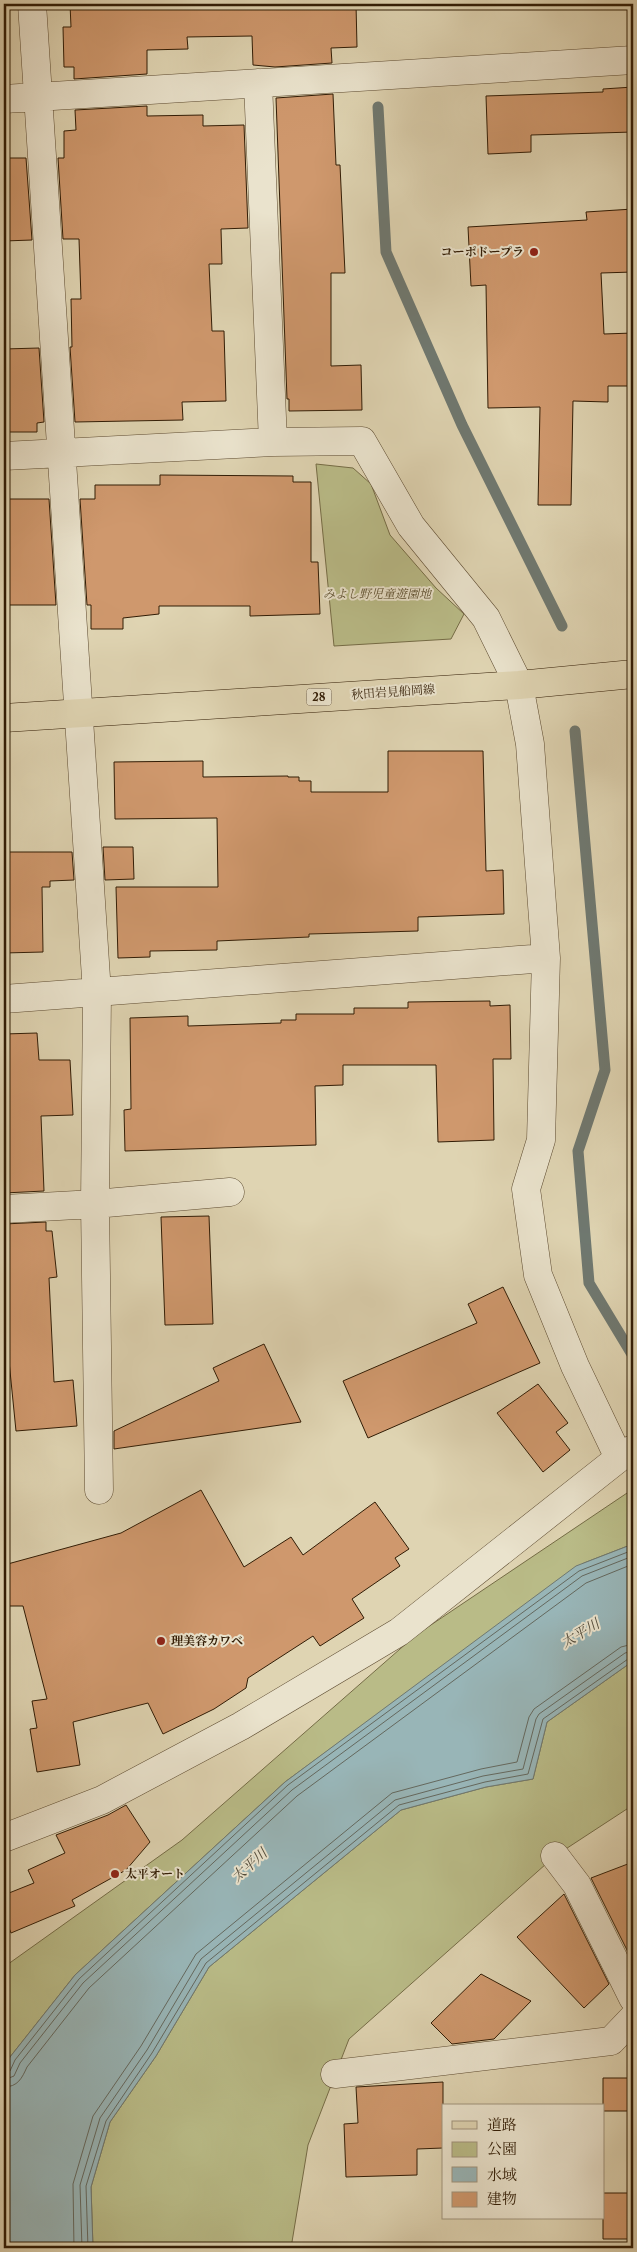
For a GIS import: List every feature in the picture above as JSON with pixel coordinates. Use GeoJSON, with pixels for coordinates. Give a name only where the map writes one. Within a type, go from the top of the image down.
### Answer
{"type":"FeatureCollection","features":[{"type":"Feature","properties":{"kind":"main road","name":"秋田岩見船岡線"},"geometry":{"type":"LineString","coordinates":[[4,718],[519,685],[633,674]]}},
{"type":"Feature","properties":{"kind":"street"},"geometry":{"type":"LineString","coordinates":[[32,4],[77,713],[97,993],[95,1204],[99,1490]]}},
{"type":"Feature","properties":{"kind":"street"},"geometry":{"type":"LineString","coordinates":[[4,99],[633,60]]}},
{"type":"Feature","properties":{"kind":"street"},"geometry":{"type":"LineString","coordinates":[[258,83],[273,442]]}},
{"type":"Feature","properties":{"kind":"street"},"geometry":{"type":"LineString","coordinates":[[4,456],[273,442],[362,441],[411,526],[486,618],[519,685],[530,744],[546,958],[541,1140],[526,1189],[538,1275],[575,1366],[626,1453],[399,1632],[241,1726],[102,1800],[4,1838]]}},
{"type":"Feature","properties":{"kind":"street"},"geometry":{"type":"LineString","coordinates":[[4,999],[546,958]]}},
{"type":"Feature","properties":{"kind":"street"},"geometry":{"type":"LineString","coordinates":[[4,1209],[95,1204],[230,1192]]}},
{"type":"Feature","properties":{"kind":"street"},"geometry":{"type":"LineString","coordinates":[[555,1856],[577,1885],[633,1998]]}},
{"type":"Feature","properties":{"kind":"street"},"geometry":{"type":"LineString","coordinates":[[335,2074],[611,2040],[633,2018]]}},
{"type":"Feature","properties":{"kind":"green space","name":"みよし野児童遊園地"},"geometry":{"type":"Polygon","coordinates":[[[316,464],[353,468],[371,484],[390,535],[436,588],[464,614],[451,639],[334,646],[316,464]]]}},
{"type":"Feature","properties":{"kind":"green space"},"geometry":{"type":"Polygon","coordinates":[[[633,1489],[633,1544],[584,1563],[285,1782],[75,1975],[10,2057],[4,2074],[4,1967],[182,1840],[416,1635],[633,1489]]]}},
{"type":"Feature","properties":{"kind":"green space"},"geometry":{"type":"Polygon","coordinates":[[[633,1661],[633,1805],[555,1856],[349,2039],[308,2145],[291,2248],[93,2248],[91,2187],[110,2122],[156,2056],[209,1967],[401,1810],[486,1787],[533,1779],[547,1722],[633,1661]]]}},
{"type":"Feature","properties":{"kind":"water","name":"太平川"},"geometry":{"type":"Polygon","coordinates":[[[633,1544],[633,1661],[547,1722],[533,1779],[486,1787],[401,1810],[209,1967],[156,2056],[110,2122],[91,2187],[93,2248],[4,2248],[4,2074],[10,2057],[75,1975],[285,1782],[576,1566],[633,1544]]]}},
{"type":"Feature","properties":{"kind":"building"},"geometry":{"type":"Polygon","coordinates":[[[70,4],[356,4],[357,47],[331,48],[332,63],[275,67],[253,65],[252,36],[187,37],[188,49],[147,50],[147,74],[74,79],[74,67],[64,67],[63,27],[71,27],[70,4]]]}},
{"type":"Feature","properties":{"kind":"building"},"geometry":{"type":"Polygon","coordinates":[[[633,87],[633,132],[531,135],[531,152],[488,154],[486,96],[603,92],[603,89],[633,87]]]}},
{"type":"Feature","properties":{"kind":"building"},"geometry":{"type":"Polygon","coordinates":[[[333,94],[336,165],[340,165],[345,273],[331,273],[331,366],[361,365],[362,410],[289,411],[289,399],[287,399],[276,98],[333,94]]]}},
{"type":"Feature","properties":{"kind":"building"},"geometry":{"type":"Polygon","coordinates":[[[147,106],[147,116],[203,115],[203,126],[244,125],[248,228],[221,229],[222,264],[209,264],[212,331],[224,331],[226,401],[182,402],[183,420],[75,422],[70,347],[72,347],[71,299],[81,299],[79,239],[63,239],[58,158],[64,158],[64,131],[76,130],[75,110],[147,106]]]}},
{"type":"Feature","properties":{"kind":"building"},"geometry":{"type":"Polygon","coordinates":[[[4,158],[26,158],[32,240],[4,241],[4,158]]]}},
{"type":"Feature","properties":{"kind":"building"},"geometry":{"type":"Polygon","coordinates":[[[633,209],[633,272],[601,273],[604,334],[633,333],[633,386],[608,386],[608,402],[573,401],[571,505],[538,505],[540,407],[488,408],[486,285],[471,286],[468,227],[587,220],[586,212],[633,209]]]}},
{"type":"Feature","properties":{"kind":"building"},"geometry":{"type":"Polygon","coordinates":[[[39,348],[44,422],[37,423],[37,432],[7,432],[6,391],[4,391],[4,349],[39,348]]]}},
{"type":"Feature","properties":{"kind":"building"},"geometry":{"type":"Polygon","coordinates":[[[160,475],[293,476],[293,482],[311,482],[311,562],[318,562],[320,614],[250,616],[250,606],[159,606],[159,614],[123,618],[123,629],[91,629],[91,605],[87,605],[80,499],[95,499],[95,485],[160,485],[160,475]]]}},
{"type":"Feature","properties":{"kind":"building"},"geometry":{"type":"Polygon","coordinates":[[[4,499],[49,499],[56,605],[7,605],[7,592],[4,592],[4,499]]]}},
{"type":"Feature","properties":{"kind":"building"},"geometry":{"type":"Polygon","coordinates":[[[388,751],[483,751],[486,871],[503,870],[504,914],[418,917],[418,931],[309,934],[309,937],[217,941],[217,950],[150,951],[150,957],[118,958],[116,887],[218,887],[217,818],[115,819],[114,762],[203,761],[203,777],[288,776],[299,777],[299,781],[311,781],[311,792],[388,792],[388,751]]]}},
{"type":"Feature","properties":{"kind":"building"},"geometry":{"type":"Polygon","coordinates":[[[103,847],[133,847],[134,879],[105,880],[103,847]]]}},
{"type":"Feature","properties":{"kind":"building"},"geometry":{"type":"Polygon","coordinates":[[[4,852],[72,852],[74,880],[50,881],[50,887],[42,887],[43,952],[4,953],[4,852]]]}},
{"type":"Feature","properties":{"kind":"building"},"geometry":{"type":"Polygon","coordinates":[[[490,1001],[490,1006],[510,1005],[511,1059],[493,1059],[494,1140],[438,1142],[436,1065],[343,1065],[343,1085],[315,1086],[316,1145],[125,1151],[124,1110],[131,1109],[130,1018],[188,1016],[188,1026],[281,1023],[281,1020],[296,1020],[296,1014],[354,1014],[354,1008],[408,1008],[408,1002],[490,1001]]]}},
{"type":"Feature","properties":{"kind":"building"},"geometry":{"type":"Polygon","coordinates":[[[37,1033],[39,1060],[70,1060],[73,1115],[41,1116],[44,1191],[4,1193],[4,1034],[37,1033]]]}},
{"type":"Feature","properties":{"kind":"building"},"geometry":{"type":"Polygon","coordinates":[[[209,1216],[213,1324],[165,1325],[161,1217],[209,1216]]]}},
{"type":"Feature","properties":{"kind":"building"},"geometry":{"type":"Polygon","coordinates":[[[46,1222],[46,1231],[52,1231],[57,1277],[49,1278],[54,1382],[73,1380],[77,1426],[16,1431],[9,1361],[4,1361],[4,1224],[46,1222]]]}},
{"type":"Feature","properties":{"kind":"building"},"geometry":{"type":"Polygon","coordinates":[[[503,1287],[540,1363],[368,1438],[343,1381],[477,1323],[468,1304],[503,1287]]]}},
{"type":"Feature","properties":{"kind":"building"},"geometry":{"type":"Polygon","coordinates":[[[264,1344],[301,1422],[114,1449],[114,1431],[219,1381],[213,1368],[264,1344]]]}},
{"type":"Feature","properties":{"kind":"building"},"geometry":{"type":"Polygon","coordinates":[[[538,1384],[568,1423],[556,1432],[570,1450],[543,1472],[497,1413],[538,1384]]]}},
{"type":"Feature","properties":{"kind":"building"},"geometry":{"type":"Polygon","coordinates":[[[201,1490],[244,1567],[291,1537],[303,1555],[375,1502],[409,1549],[395,1558],[400,1566],[352,1599],[364,1618],[320,1646],[313,1636],[248,1678],[246,1688],[214,1709],[163,1734],[148,1703],[73,1722],[80,1765],[37,1772],[30,1729],[37,1728],[32,1701],[47,1699],[23,1606],[4,1606],[4,1565],[121,1533],[201,1490]]]}},
{"type":"Feature","properties":{"kind":"building"},"geometry":{"type":"Polygon","coordinates":[[[126,1805],[150,1842],[126,1870],[72,1900],[75,1906],[11,1933],[4,1915],[4,1895],[34,1883],[28,1870],[65,1853],[56,1835],[108,1815],[126,1805]]]}},
{"type":"Feature","properties":{"kind":"building"},"geometry":{"type":"Polygon","coordinates":[[[633,1862],[633,1962],[591,1878],[633,1862]]]}},
{"type":"Feature","properties":{"kind":"building"},"geometry":{"type":"Polygon","coordinates":[[[564,1894],[609,1984],[584,2008],[517,1937],[564,1894]]]}},
{"type":"Feature","properties":{"kind":"building"},"geometry":{"type":"Polygon","coordinates":[[[481,1974],[531,2001],[494,2039],[452,2044],[431,2023],[481,1974]]]}},
{"type":"Feature","properties":{"kind":"building"},"geometry":{"type":"Polygon","coordinates":[[[603,2078],[633,2078],[633,2111],[604,2111],[603,2078]]]}},
{"type":"Feature","properties":{"kind":"building"},"geometry":{"type":"Polygon","coordinates":[[[443,2082],[442,2148],[417,2149],[417,2175],[346,2177],[344,2124],[358,2123],[356,2087],[443,2082]]]}},
{"type":"Feature","properties":{"kind":"building"},"geometry":{"type":"Polygon","coordinates":[[[604,2193],[633,2193],[633,2239],[603,2239],[604,2193]]]}},
{"type":"Feature","properties":{"kind":"waterway"},"geometry":{"type":"LineString","coordinates":[[378,107],[386,252],[462,425],[562,626]]}},
{"type":"Feature","properties":{"kind":"waterway"},"geometry":{"type":"LineString","coordinates":[[575,731],[605,1070],[578,1151],[589,1283],[633,1356]]}},
{"type":"Feature","properties":{"kind":"place","name":"コーポドープラ"},"geometry":{"type":"Point","coordinates":[534,252]}},
{"type":"Feature","properties":{"kind":"place","name":"理美容カワベ"},"geometry":{"type":"Point","coordinates":[161,1641]}},
{"type":"Feature","properties":{"kind":"place","name":"太平オート"},"geometry":{"type":"Point","coordinates":[115,1874]}}]}
